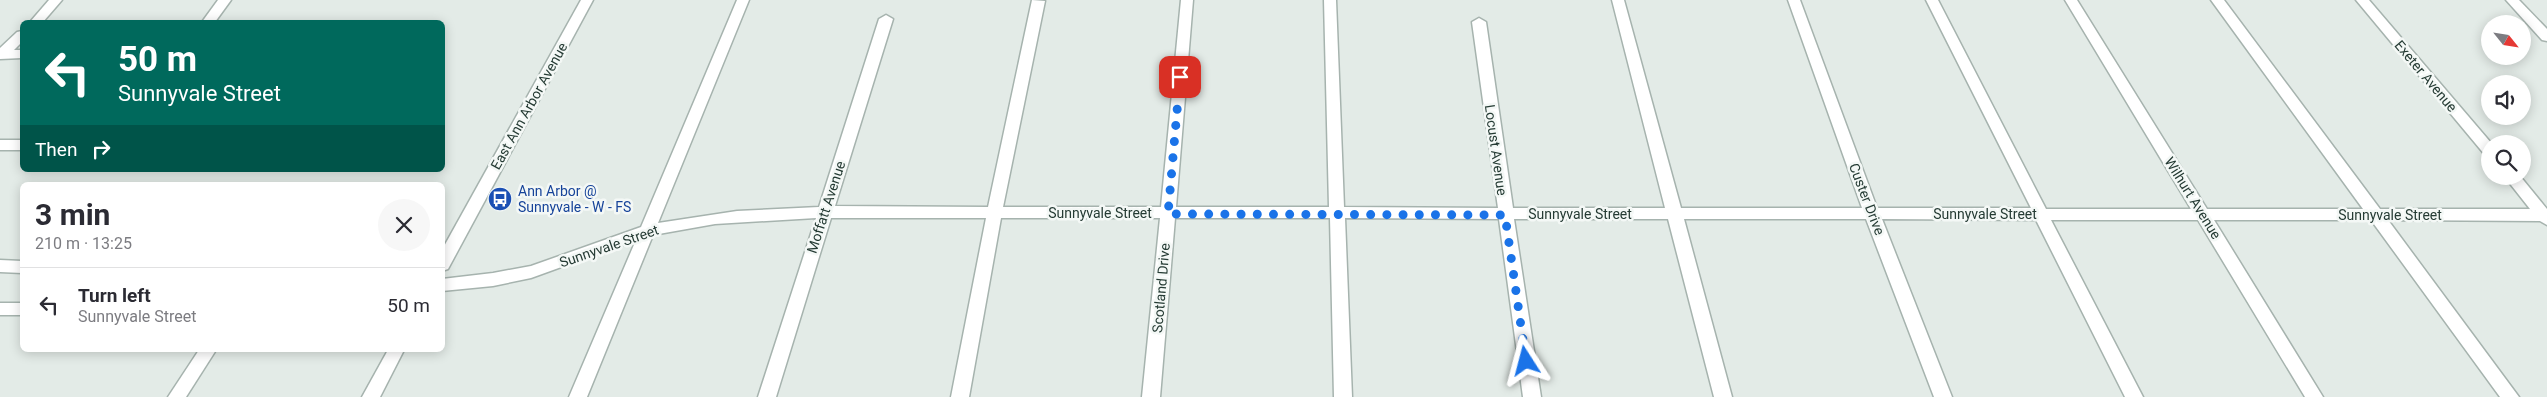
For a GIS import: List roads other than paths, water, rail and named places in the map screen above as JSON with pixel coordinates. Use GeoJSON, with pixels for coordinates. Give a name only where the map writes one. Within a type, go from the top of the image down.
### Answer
{"type":"FeatureCollection","features":[{"type":"Feature","properties":{"kind":"street"},"geometry":{"type":"LineString","coordinates":[[38,20],[56,0]]}},
{"type":"Feature","properties":{"kind":"street"},"geometry":{"type":"LineString","coordinates":[[210,20],[225,0]]}},
{"type":"Feature","properties":{"kind":"street","name":"East Ann Arbor Avenue"},"geometry":{"type":"LineString","coordinates":[[445,260],[587,0]]}},
{"type":"Feature","properties":{"kind":"street"},"geometry":{"type":"LineString","coordinates":[[578,397],[743,0]]}},
{"type":"Feature","properties":{"kind":"street","name":"Scotland Drive"},"geometry":{"type":"LineString","coordinates":[[1152,397],[1188,0]]}},
{"type":"Feature","properties":{"kind":"street"},"geometry":{"type":"LineString","coordinates":[[1330,0],[1344,397]]}},
{"type":"Feature","properties":{"kind":"street"},"geometry":{"type":"LineString","coordinates":[[1618,0],[1723,397]]}},
{"type":"Feature","properties":{"kind":"street","name":"Custer Drive"},"geometry":{"type":"LineString","coordinates":[[1794,0],[1872,214],[1943,397]]}},
{"type":"Feature","properties":{"kind":"street"},"geometry":{"type":"LineString","coordinates":[[1932,0],[2134,397]]}},
{"type":"Feature","properties":{"kind":"street","name":"Wilhurt Avenue"},"geometry":{"type":"LineString","coordinates":[[2071,0],[2314,397]]}},
{"type":"Feature","properties":{"kind":"street"},"geometry":{"type":"LineString","coordinates":[[2217,0],[2510,397]]}},
{"type":"Feature","properties":{"kind":"street","name":"Exeter Avenue"},"geometry":{"type":"LineString","coordinates":[[2362,0],[2481,140]]}},
{"type":"Feature","properties":{"kind":"street"},"geometry":{"type":"LineString","coordinates":[[2512,0],[2547,37]]}},
{"type":"Feature","properties":{"kind":"street"},"geometry":{"type":"LineString","coordinates":[[960,397],[1038,1]]}},
{"type":"Feature","properties":{"kind":"street","name":"Moffatt Avenue"},"geometry":{"type":"LineString","coordinates":[[767,397],[886,19]]}},
{"type":"Feature","properties":{"kind":"street","name":"Locust Avenue"},"geometry":{"type":"LineString","coordinates":[[1479,22],[1532,397]]}},
{"type":"Feature","properties":{"kind":"street"},"geometry":{"type":"LineString","coordinates":[[0,55],[20,37]]}},
{"type":"Feature","properties":{"kind":"street"},"geometry":{"type":"LineString","coordinates":[[0,55],[20,54]]}},
{"type":"Feature","properties":{"kind":"street"},"geometry":{"type":"LineString","coordinates":[[0,145],[20,145]]}},
{"type":"Feature","properties":{"kind":"street"},"geometry":{"type":"LineString","coordinates":[[2519,185],[2546,216]]}},
{"type":"Feature","properties":{"kind":"street","name":"Sunnyvale Street"},"geometry":{"type":"LineString","coordinates":[[445,285],[481,282],[542,269],[648,230],[734,215],[824,212],[1505,215],[2376,214],[2546,216]]}},
{"type":"Feature","properties":{"kind":"street"},"geometry":{"type":"LineString","coordinates":[[0,266],[20,266]]}},
{"type":"Feature","properties":{"kind":"street"},"geometry":{"type":"LineString","coordinates":[[0,309],[20,309]]}},
{"type":"Feature","properties":{"kind":"street"},"geometry":{"type":"LineString","coordinates":[[176,397],[207,352]]}},
{"type":"Feature","properties":{"kind":"street"},"geometry":{"type":"LineString","coordinates":[[371,397],[395,352]]}},
{"type":"Feature","properties":{"kind":"place","name":"Ann Arbor @ Sunnyvale - W - FS"},"geometry":{"type":"Point","coordinates":[500,199]}}]}
